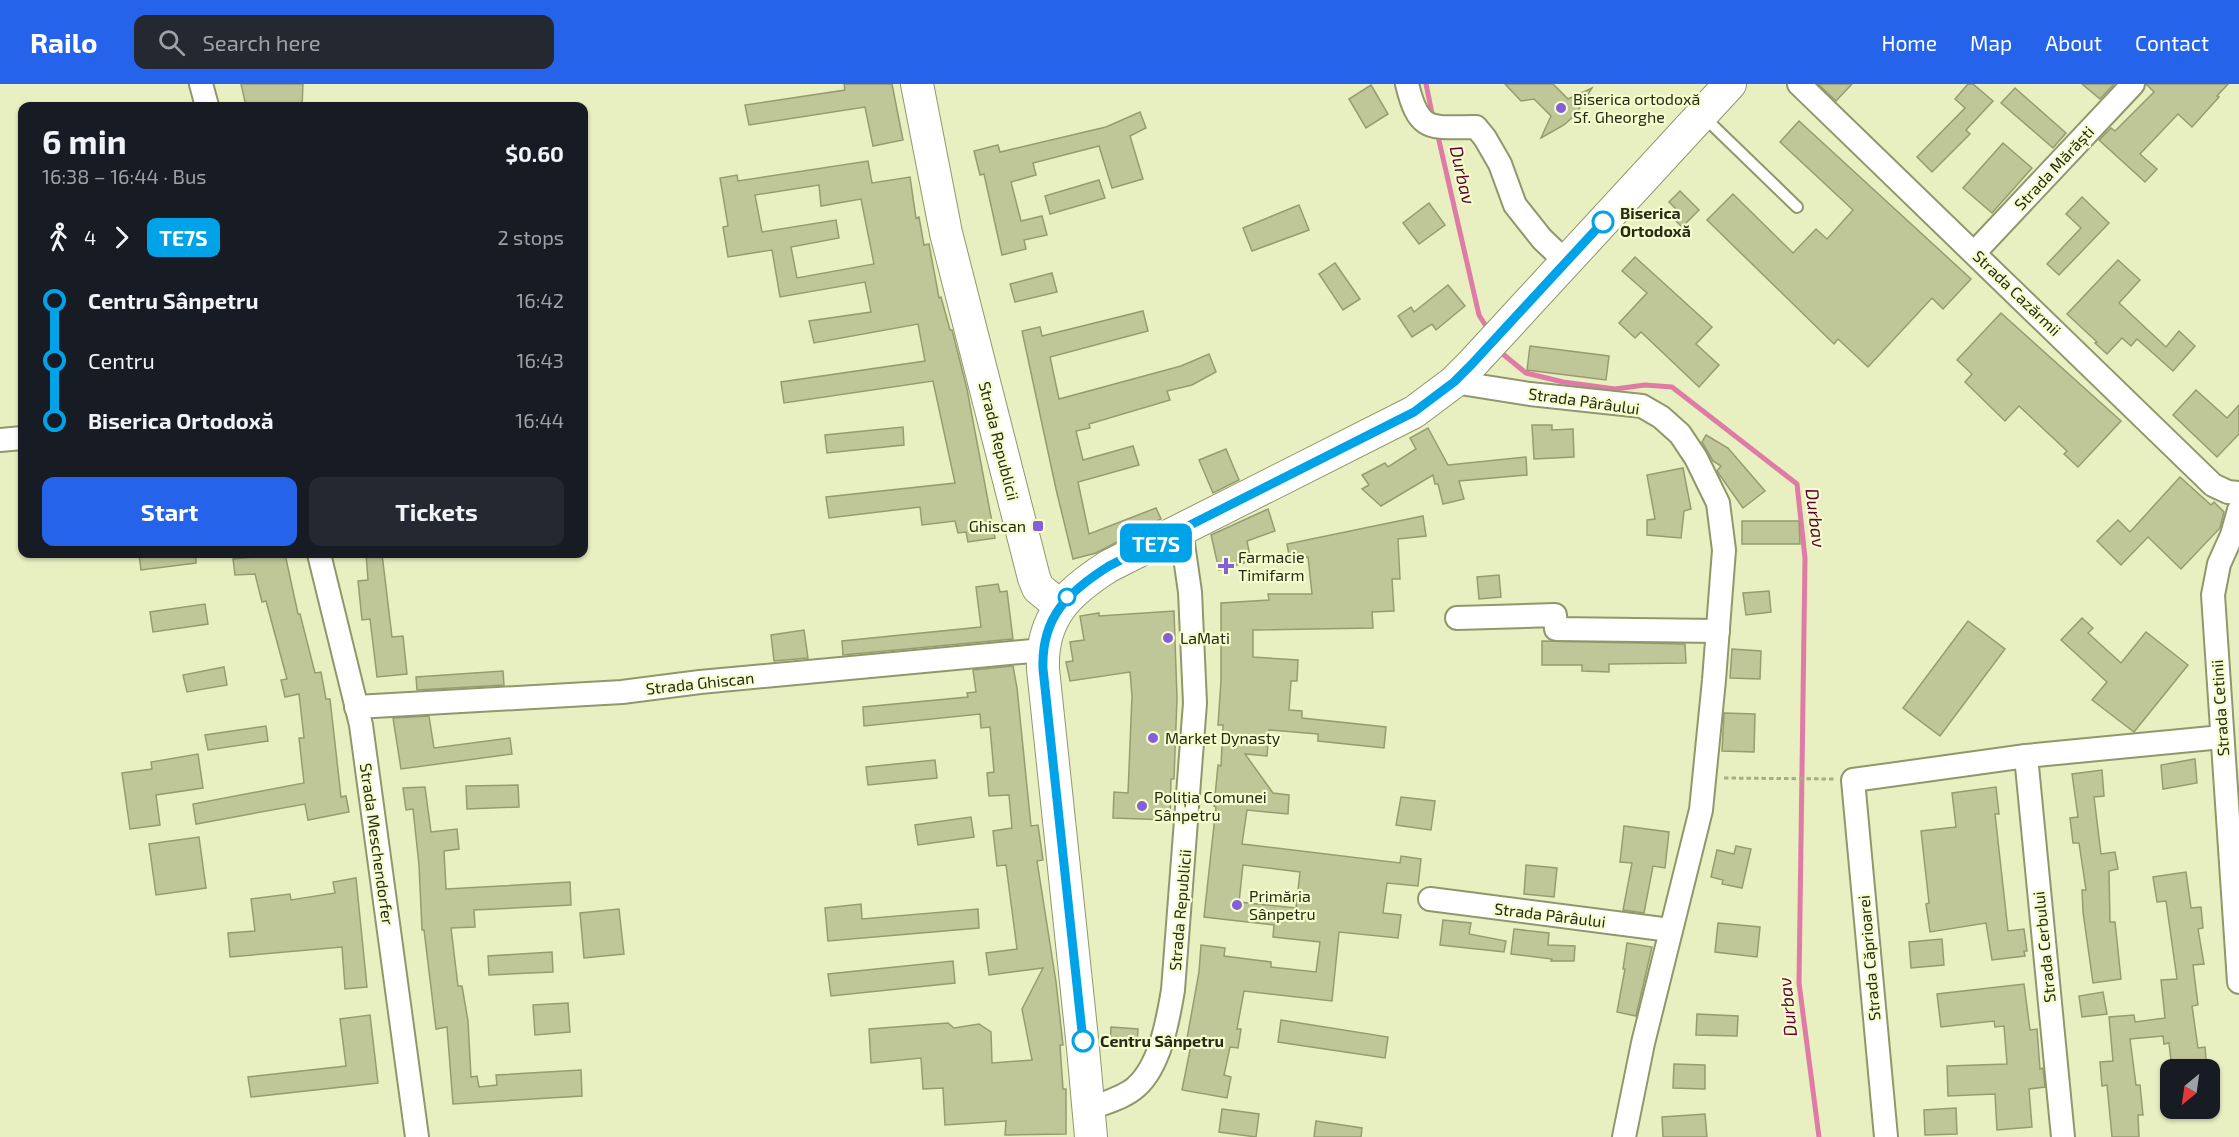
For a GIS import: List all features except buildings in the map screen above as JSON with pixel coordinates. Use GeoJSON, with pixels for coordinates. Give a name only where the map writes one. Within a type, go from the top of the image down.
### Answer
{"type":"FeatureCollection","features":[{"type":"Feature","properties":{"kind":"main road","name":"Strada Republicii"},"geometry":{"type":"LineString","coordinates":[[917,84],[946,233],[1034,578],[1038,588],[1060,606],[1047,630],[1042,650],[1090,1123]]}},
{"type":"Feature","properties":{"kind":"main road"},"geometry":{"type":"LineString","coordinates":[[1060,606],[1085,581],[1109,566],[1414,412],[1462,373],[1730,84]]}},
{"type":"Feature","properties":{"kind":"street"},"geometry":{"type":"LineString","coordinates":[[201,84],[206,102]]}},
{"type":"Feature","properties":{"kind":"street"},"geometry":{"type":"LineString","coordinates":[[1407,84],[1414,109],[1421,119],[1440,127],[1476,127],[1500,164],[1515,205],[1542,240],[1566,262]]}},
{"type":"Feature","properties":{"kind":"street","name":"Strada Cazărmii"},"geometry":{"type":"LineString","coordinates":[[1799,84],[2213,485],[2228,492],[2239,493]]}},
{"type":"Feature","properties":{"kind":"street","name":"Strada Mărăști"},"geometry":{"type":"LineString","coordinates":[[1975,252],[2133,84]]}},
{"type":"Feature","properties":{"kind":"street","name":"Strada Pârâului"},"geometry":{"type":"LineString","coordinates":[[1462,373],[1530,394],[1642,406],[1661,417],[1680,434],[1696,458],[1718,503],[1724,549],[1701,810],[1643,1043],[1624,1137]]}},
{"type":"Feature","properties":{"kind":"street"},"geometry":{"type":"LineString","coordinates":[[0,440],[18,438]]}},
{"type":"Feature","properties":{"kind":"street","name":"Strada Cetinii"},"geometry":{"type":"LineString","coordinates":[[2239,510],[2232,535],[2219,564],[2213,595],[2239,982]]}},
{"type":"Feature","properties":{"kind":"street","name":"Strada Republicii"},"geometry":{"type":"LineString","coordinates":[[1090,1123],[1137,1087],[1150,1068],[1160,1047],[1173,990],[1188,821],[1195,703],[1191,611],[1181,530]]}},
{"type":"Feature","properties":{"kind":"street","name":"Strada Meschendorfer"},"geometry":{"type":"LineString","coordinates":[[320,558],[361,725],[417,1137]]}},
{"type":"Feature","properties":{"kind":"street"},"geometry":{"type":"LineString","coordinates":[[1457,618],[1555,615],[1556,628],[1718,631]]}},
{"type":"Feature","properties":{"kind":"street","name":"Strada Ghiscan"},"geometry":{"type":"LineString","coordinates":[[356,707],[622,692],[700,682],[1042,650]]}},
{"type":"Feature","properties":{"kind":"street"},"geometry":{"type":"LineString","coordinates":[[2026,756],[2222,737]]}},
{"type":"Feature","properties":{"kind":"street","name":"Strada Căprioarei"},"geometry":{"type":"LineString","coordinates":[[1886,1137],[1853,780],[2026,756]]}},
{"type":"Feature","properties":{"kind":"street","name":"Strada Cerbului"},"geometry":{"type":"LineString","coordinates":[[2026,756],[2063,1137]]}},
{"type":"Feature","properties":{"kind":"street","name":"Strada Pârâului"},"geometry":{"type":"LineString","coordinates":[[1430,899],[1670,930]]}},
{"type":"Feature","properties":{"kind":"lane"},"geometry":{"type":"LineString","coordinates":[[1702,115],[1797,207]]}},
{"type":"Feature","properties":{"kind":"path"},"geometry":{"type":"LineString","coordinates":[[1732,778],[1823,778]]}},
{"type":"Feature","properties":{"kind":"waterway","name":"Durbav"},"geometry":{"type":"LineString","coordinates":[[1426,84],[1433,118]]}},
{"type":"Feature","properties":{"kind":"waterway","name":"Durbav"},"geometry":{"type":"LineString","coordinates":[[1437,132],[1479,315],[1489,331]]}},
{"type":"Feature","properties":{"kind":"waterway","name":"Durbav"},"geometry":{"type":"LineString","coordinates":[[1500,350],[1526,373],[1563,382],[1615,389],[1645,385],[1672,387],[1797,484],[1805,558],[1799,983],[1819,1137]]}},
{"type":"Feature","properties":{"kind":"bus line","name":"TE7S"},"geometry":{"type":"LineString","coordinates":[[1083,1041],[1043,669],[1042,650],[1047,630],[1060,606],[1085,581],[1109,566],[1414,412],[1454,382],[1471,365],[1603,222]]}},
{"type":"Feature","properties":{"kind":"place","name":"Biserica ortodoxă Sf. Gheorghe"},"geometry":{"type":"Point","coordinates":[1561,108]}},
{"type":"Feature","properties":{"kind":"place","name":"Biserica Ortodoxă"},"geometry":{"type":"Point","coordinates":[1603,222]}},
{"type":"Feature","properties":{"kind":"place","name":"Ghiscan"},"geometry":{"type":"Point","coordinates":[1038,526]}},
{"type":"Feature","properties":{"kind":"place","name":"Farmacie Timifarm"},"geometry":{"type":"Point","coordinates":[1226,566]}},
{"type":"Feature","properties":{"kind":"place","name":"LaMati"},"geometry":{"type":"Point","coordinates":[1168,638]}},
{"type":"Feature","properties":{"kind":"place","name":"Market Dynasty"},"geometry":{"type":"Point","coordinates":[1153,738]}},
{"type":"Feature","properties":{"kind":"place","name":"Poliția Comunei Sânpetru"},"geometry":{"type":"Point","coordinates":[1142,806]}},
{"type":"Feature","properties":{"kind":"place","name":"Primăria Sânpetru"},"geometry":{"type":"Point","coordinates":[1237,905]}},
{"type":"Feature","properties":{"kind":"place","name":"Centru Sânpetru"},"geometry":{"type":"Point","coordinates":[1083,1041]}}]}
